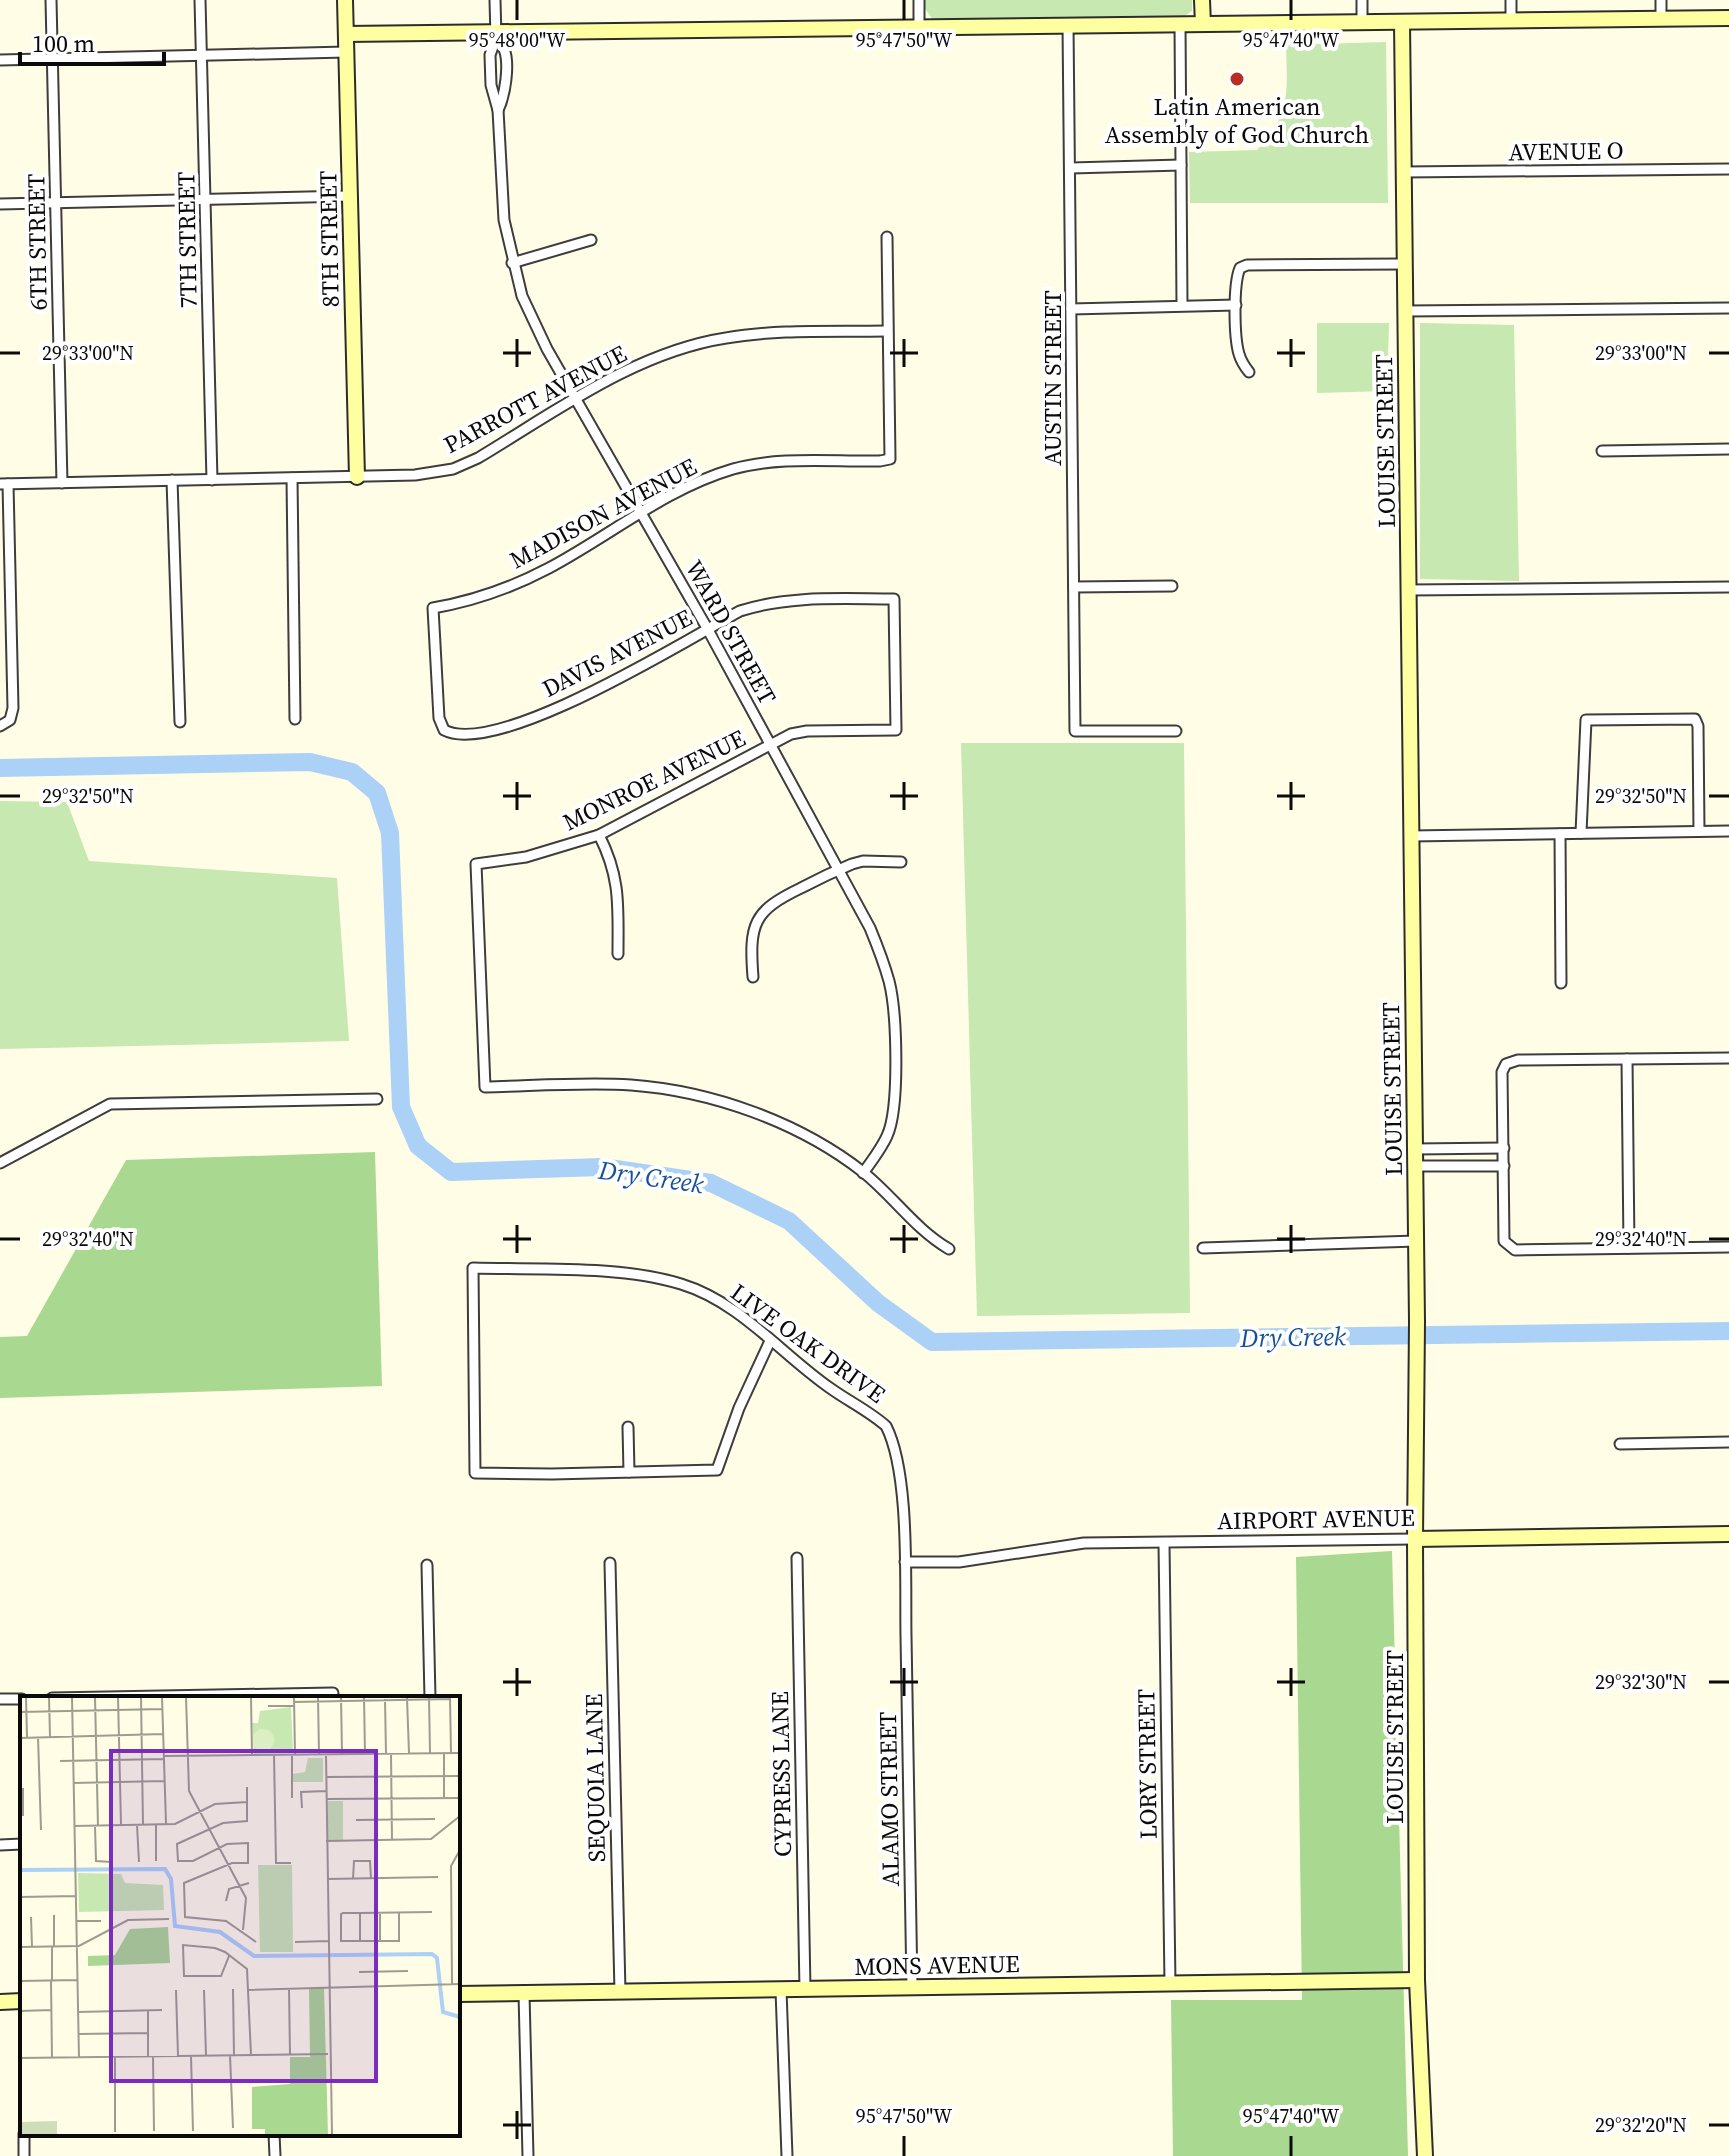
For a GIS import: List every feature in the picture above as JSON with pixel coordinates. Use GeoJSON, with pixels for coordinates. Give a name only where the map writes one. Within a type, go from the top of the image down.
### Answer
{"type":"FeatureCollection","features":[{"type":"Feature","properties":{"kind":"street","name":"6TH STREET"},"geometry":{"type":"LineString","coordinates":[[51,0],[62,483]]}},
{"type":"Feature","properties":{"kind":"street","name":"7TH STREET"},"geometry":{"type":"LineString","coordinates":[[200,0],[212,480]]}},
{"type":"Feature","properties":{"kind":"street","name":"8TH STREET"},"geometry":{"type":"LineString","coordinates":[[345,0],[357,477]]}},
{"type":"Feature","properties":{"kind":"street","name":"WARD STREET"},"geometry":{"type":"LineString","coordinates":[[495,0],[496,35],[504,48],[505,60],[504,98],[498,110],[504,220],[522,296],[536,329],[575,399],[707,628],[870,928],[882,957],[890,984],[895,1036],[894,1115],[888,1135],[863,1173]]}},
{"type":"Feature","properties":{"kind":"street"},"geometry":{"type":"LineString","coordinates":[[919,0],[919,27]]}},
{"type":"Feature","properties":{"kind":"street"},"geometry":{"type":"LineString","coordinates":[[1202,0],[1203,24]]}},
{"type":"Feature","properties":{"kind":"street"},"geometry":{"type":"LineString","coordinates":[[1362,0],[1362,22]]}},
{"type":"Feature","properties":{"kind":"street"},"geometry":{"type":"LineString","coordinates":[[1511,0],[1511,20]]}},
{"type":"Feature","properties":{"kind":"street"},"geometry":{"type":"LineString","coordinates":[[1661,0],[1661,18]]}},
{"type":"Feature","properties":{"kind":"street"},"geometry":{"type":"LineString","coordinates":[[346,34],[496,35],[1729,18]]}},
{"type":"Feature","properties":{"kind":"street","name":"LOUISE STREET"},"geometry":{"type":"LineString","coordinates":[[1402,22],[1417,1322],[1417,1980],[1425,2156]]}},
{"type":"Feature","properties":{"kind":"street"},"geometry":{"type":"LineString","coordinates":[[1180,24],[1182,305]]}},
{"type":"Feature","properties":{"kind":"street","name":"AUSTIN STREET"},"geometry":{"type":"LineString","coordinates":[[1068,25],[1075,731],[1176,731]]}},
{"type":"Feature","properties":{"kind":"street"},"geometry":{"type":"LineString","coordinates":[[0,60],[346,52]]}},
{"type":"Feature","properties":{"kind":"street"},"geometry":{"type":"LineString","coordinates":[[1071,168],[1181,165]]}},
{"type":"Feature","properties":{"kind":"street","name":"AVENUE O"},"geometry":{"type":"LineString","coordinates":[[1404,172],[1729,169]]}},
{"type":"Feature","properties":{"kind":"street"},"geometry":{"type":"LineString","coordinates":[[0,204],[350,196]]}},
{"type":"Feature","properties":{"kind":"street"},"geometry":{"type":"LineString","coordinates":[[886,331],[887,237]]}},
{"type":"Feature","properties":{"kind":"street"},"geometry":{"type":"LineString","coordinates":[[512,263],[591,240]]}},
{"type":"Feature","properties":{"kind":"street"},"geometry":{"type":"LineString","coordinates":[[1249,372],[1238,353],[1236,305],[1237,273],[1240,268],[1247,265],[1404,264]]}},
{"type":"Feature","properties":{"kind":"street"},"geometry":{"type":"LineString","coordinates":[[1071,309],[1236,305]]}},
{"type":"Feature","properties":{"kind":"street"},"geometry":{"type":"LineString","coordinates":[[1405,311],[1729,308]]}},
{"type":"Feature","properties":{"kind":"street","name":"PARROTT AVENUE"},"geometry":{"type":"LineString","coordinates":[[0,726],[10,720],[13,708],[4,484],[357,477],[415,475],[453,469],[478,458],[575,399],[680,348],[759,334],[886,331]]}},
{"type":"Feature","properties":{"kind":"street","name":"MADISON AVENUE"},"geometry":{"type":"LineString","coordinates":[[451,734],[444,730],[439,718],[433,608],[491,594],[520,582],[689,485],[753,464],[890,459],[886,331]]}},
{"type":"Feature","properties":{"kind":"street"},"geometry":{"type":"LineString","coordinates":[[1602,451],[1729,449]]}},
{"type":"Feature","properties":{"kind":"street"},"geometry":{"type":"LineString","coordinates":[[292,478],[295,719]]}},
{"type":"Feature","properties":{"kind":"street"},"geometry":{"type":"LineString","coordinates":[[172,480],[180,722]]}},
{"type":"Feature","properties":{"kind":"street"},"geometry":{"type":"LineString","coordinates":[[1074,587],[1172,586]]}},
{"type":"Feature","properties":{"kind":"street"},"geometry":{"type":"LineString","coordinates":[[1408,590],[1729,587]]}},
{"type":"Feature","properties":{"kind":"street","name":"DAVIS AVENUE"},"geometry":{"type":"LineString","coordinates":[[451,734],[494,730],[538,716],[588,693],[740,611],[774,601],[894,599],[896,730]]}},
{"type":"Feature","properties":{"kind":"street"},"geometry":{"type":"LineString","coordinates":[[1581,833],[1586,720],[1695,719],[1698,726],[1699,831]]}},
{"type":"Feature","properties":{"kind":"street","name":"MONROE AVENUE"},"geometry":{"type":"LineString","coordinates":[[863,1173],[810,1140],[754,1113],[670,1090],[616,1085],[485,1087],[476,864],[526,857],[599,835],[791,734],[896,730]]}},
{"type":"Feature","properties":{"kind":"street"},"geometry":{"type":"LineString","coordinates":[[1411,836],[1729,831]]}},
{"type":"Feature","properties":{"kind":"street"},"geometry":{"type":"LineString","coordinates":[[1560,834],[1561,983]]}},
{"type":"Feature","properties":{"kind":"street"},"geometry":{"type":"LineString","coordinates":[[599,835],[611,858],[617,880],[618,954]]}},
{"type":"Feature","properties":{"kind":"street"},"geometry":{"type":"LineString","coordinates":[[753,977],[753,936],[763,911],[774,901],[838,869],[863,861],[901,862]]}},
{"type":"Feature","properties":{"kind":"street"},"geometry":{"type":"LineString","coordinates":[[1729,1058],[1518,1060],[1506,1064],[1502,1072],[1504,1241],[1508,1246],[1515,1250],[1729,1247]]}},
{"type":"Feature","properties":{"kind":"street"},"geometry":{"type":"LineString","coordinates":[[1627,1059],[1629,1248]]}},
{"type":"Feature","properties":{"kind":"street"},"geometry":{"type":"LineString","coordinates":[[0,1163],[110,1104],[377,1099]]}},
{"type":"Feature","properties":{"kind":"street"},"geometry":{"type":"LineString","coordinates":[[1415,1149],[1504,1148]]}},
{"type":"Feature","properties":{"kind":"street"},"geometry":{"type":"LineString","coordinates":[[1415,1166],[1504,1166]]}},
{"type":"Feature","properties":{"kind":"street"},"geometry":{"type":"LineString","coordinates":[[863,1173],[930,1238],[949,1249]]}},
{"type":"Feature","properties":{"kind":"street"},"geometry":{"type":"LineString","coordinates":[[1203,1248],[1416,1241]]}},
{"type":"Feature","properties":{"kind":"street","name":"LIVE OAK DRIVE"},"geometry":{"type":"LineString","coordinates":[[629,1472],[475,1473],[473,1268],[655,1277],[706,1294],[742,1315],[830,1388],[886,1426],[900,1476],[905,1562]]}},
{"type":"Feature","properties":{"kind":"street"},"geometry":{"type":"LineString","coordinates":[[628,1427],[629,1472],[717,1470],[739,1408],[770,1341]]}},
{"type":"Feature","properties":{"kind":"street"},"geometry":{"type":"LineString","coordinates":[[1620,1444],[1729,1442]]}},
{"type":"Feature","properties":{"kind":"street","name":"AIRPORT AVENUE"},"geometry":{"type":"LineString","coordinates":[[905,1562],[959,1562],[1084,1543],[1729,1534]]}},
{"type":"Feature","properties":{"kind":"street","name":"LORY STREET"},"geometry":{"type":"LineString","coordinates":[[1164,1544],[1170,1984]]}},
{"type":"Feature","properties":{"kind":"street","name":"CYPRESS LANE"},"geometry":{"type":"LineString","coordinates":[[797,1558],[805,1989]]}},
{"type":"Feature","properties":{"kind":"street","name":"ALAMO STREET"},"geometry":{"type":"LineString","coordinates":[[905,1562],[912,1988]]}},
{"type":"Feature","properties":{"kind":"street","name":"SEQUOIA LANE"},"geometry":{"type":"LineString","coordinates":[[610,1563],[620,1992]]}},
{"type":"Feature","properties":{"kind":"street"},"geometry":{"type":"LineString","coordinates":[[427,1565],[430,1696]]}},
{"type":"Feature","properties":{"kind":"street"},"geometry":{"type":"LineString","coordinates":[[240,1696],[333,1693]]}},
{"type":"Feature","properties":{"kind":"street"},"geometry":{"type":"LineString","coordinates":[[0,1845],[20,1844]]}},
{"type":"Feature","properties":{"kind":"street","name":"MONS AVENUE"},"geometry":{"type":"LineString","coordinates":[[460,1994],[1417,1980]]}},
{"type":"Feature","properties":{"kind":"street"},"geometry":{"type":"LineString","coordinates":[[781,1990],[787,2156]]}},
{"type":"Feature","properties":{"kind":"street"},"geometry":{"type":"LineString","coordinates":[[524,1994],[528,2156]]}},
{"type":"Feature","properties":{"kind":"street"},"geometry":{"type":"LineString","coordinates":[[0,2002],[20,2001]]}},
{"type":"Feature","properties":{"kind":"street"},"geometry":{"type":"LineString","coordinates":[[274,2136],[275,2156]]}},
{"type":"Feature","properties":{"kind":"green space"},"geometry":{"type":"Polygon","coordinates":[[[923,0],[1192,0],[1192,11],[1183,17],[933,20],[923,6],[923,0]]]}},
{"type":"Feature","properties":{"kind":"green space"},"geometry":{"type":"Polygon","coordinates":[[[1386,42],[1388,203],[1190,203],[1189,152],[1257,150],[1276,125],[1285,101],[1286,45],[1386,42]]]}},
{"type":"Feature","properties":{"kind":"green space"},"geometry":{"type":"Polygon","coordinates":[[[1317,323],[1389,323],[1387,391],[1317,393],[1317,323]]]}},
{"type":"Feature","properties":{"kind":"green space"},"geometry":{"type":"Polygon","coordinates":[[[1420,323],[1514,325],[1519,581],[1420,579],[1420,323]]]}},
{"type":"Feature","properties":{"kind":"green space"},"geometry":{"type":"Polygon","coordinates":[[[961,743],[1184,743],[1190,1313],[977,1316],[961,743]]]}},
{"type":"Feature","properties":{"kind":"green space"},"geometry":{"type":"Polygon","coordinates":[[[0,801],[67,802],[89,861],[337,878],[349,1041],[0,1049],[0,801]]]}},
{"type":"Feature","properties":{"kind":"green space"},"geometry":{"type":"Polygon","coordinates":[[[375,1152],[382,1386],[0,1398],[0,1337],[27,1336],[126,1160],[375,1152]]]}},
{"type":"Feature","properties":{"kind":"green space"},"geometry":{"type":"Polygon","coordinates":[[[1392,1551],[1408,2156],[1173,2156],[1171,2000],[1302,2000],[1296,1557],[1392,1551]]]}},
{"type":"Feature","properties":{"kind":"waterway","name":"Dry Creek"},"geometry":{"type":"LineString","coordinates":[[0,768],[310,762],[352,772],[377,793],[390,833],[401,1107],[418,1146],[451,1172],[602,1167],[711,1183],[789,1221],[878,1303],[932,1342],[1729,1331]]}},
{"type":"Feature","properties":{"kind":"place","name":"Latin American Assembly of God Church"},"geometry":{"type":"Point","coordinates":[1237,79]}}]}
